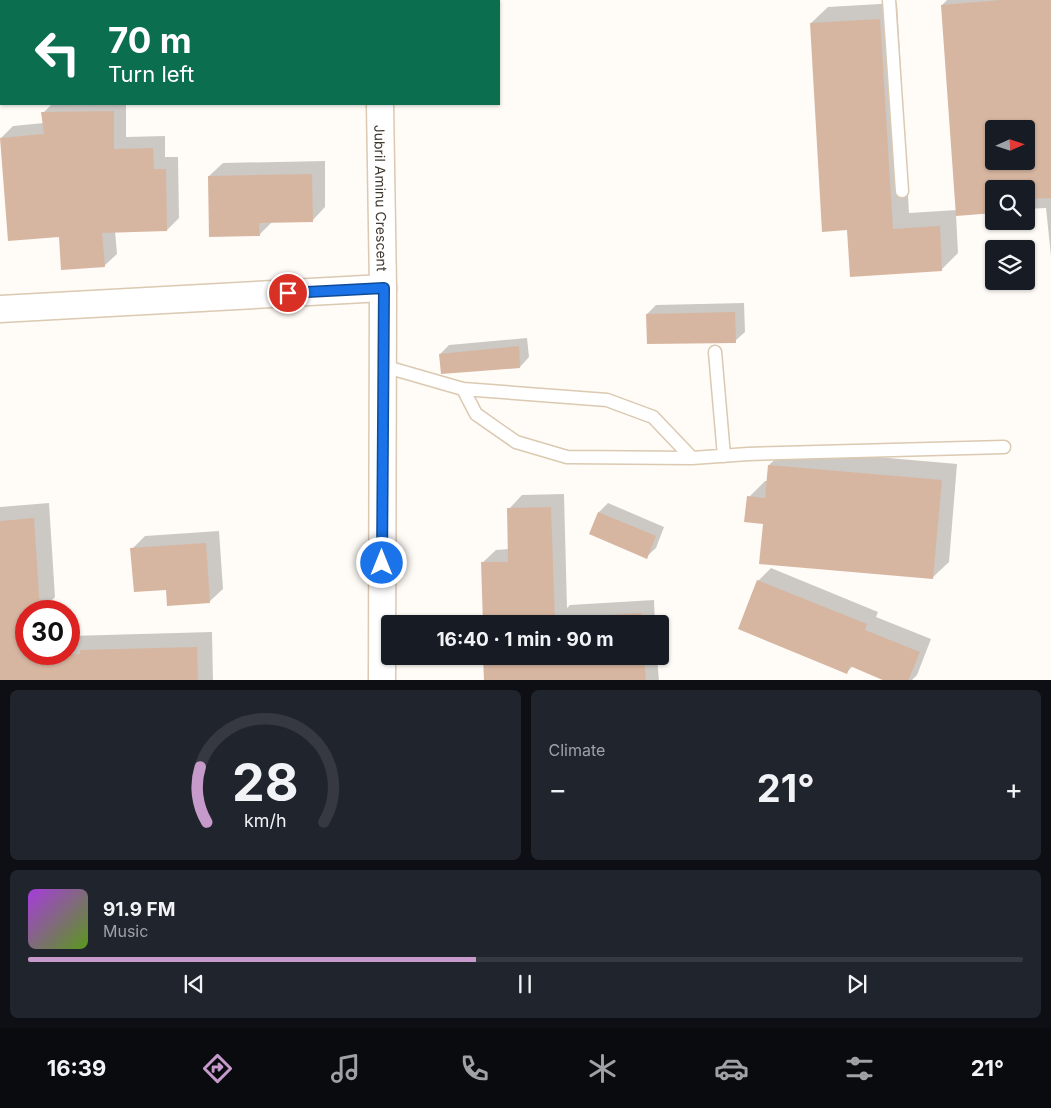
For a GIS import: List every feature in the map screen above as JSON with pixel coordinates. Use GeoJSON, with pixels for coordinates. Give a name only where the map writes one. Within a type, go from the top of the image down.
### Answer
{"type":"FeatureCollection","features":[{"type":"Feature","properties":{"kind":"street","name":"Jubril Aminu Crescent"},"geometry":{"type":"LineString","coordinates":[[380,105],[384,288],[382,680]]}},
{"type":"Feature","properties":{"kind":"street"},"geometry":{"type":"LineString","coordinates":[[0,308],[384,288]]}},
{"type":"Feature","properties":{"kind":"lane"},"geometry":{"type":"LineString","coordinates":[[889,0],[902,191]]}},
{"type":"Feature","properties":{"kind":"lane"},"geometry":{"type":"LineString","coordinates":[[715,352],[724,456]]}},
{"type":"Feature","properties":{"kind":"lane"},"geometry":{"type":"LineString","coordinates":[[383,366],[463,389],[606,400],[653,417],[692,458]]}},
{"type":"Feature","properties":{"kind":"lane"},"geometry":{"type":"LineString","coordinates":[[463,389],[476,414],[516,442],[567,456],[692,458],[1004,447]]}},
{"type":"Feature","properties":{"kind":"building"},"geometry":{"type":"Polygon","coordinates":[[[1001,0],[1051,0],[1051,198],[1035,199],[1035,180],[985,180],[985,214],[956,216],[941,5],[1001,0]]]}},
{"type":"Feature","properties":{"kind":"building"},"geometry":{"type":"Polygon","coordinates":[[[880,19],[893,229],[940,226],[942,271],[850,277],[847,230],[822,232],[810,23],[880,19]]]}},
{"type":"Feature","properties":{"kind":"building"},"geometry":{"type":"Polygon","coordinates":[[[114,111],[114,149],[153,148],[154,169],[166,169],[167,231],[102,233],[105,267],[61,270],[59,237],[8,241],[0,138],[44,134],[41,112],[114,111]]]}},
{"type":"Feature","properties":{"kind":"building"},"geometry":{"type":"Polygon","coordinates":[[[312,174],[313,222],[259,223],[260,236],[209,237],[208,176],[312,174]]]}},
{"type":"Feature","properties":{"kind":"building"},"geometry":{"type":"Polygon","coordinates":[[[735,312],[736,343],[647,344],[646,314],[735,312]]]}},
{"type":"Feature","properties":{"kind":"building"},"geometry":{"type":"Polygon","coordinates":[[[519,346],[520,368],[441,374],[439,354],[519,346]]]}},
{"type":"Feature","properties":{"kind":"building"},"geometry":{"type":"Polygon","coordinates":[[[768,465],[942,480],[933,579],[759,564],[763,524],[744,522],[747,496],[765,498],[768,465]]]}},
{"type":"Feature","properties":{"kind":"building"},"geometry":{"type":"Polygon","coordinates":[[[551,507],[555,615],[483,615],[481,562],[508,562],[507,508],[551,507]]]}},
{"type":"Feature","properties":{"kind":"building"},"geometry":{"type":"Polygon","coordinates":[[[598,512],[656,536],[647,559],[589,534],[598,512]]]}},
{"type":"Feature","properties":{"kind":"building"},"geometry":{"type":"Polygon","coordinates":[[[34,518],[39,600],[15,600],[15,665],[80,665],[80,650],[197,647],[198,680],[0,680],[0,521],[34,518]]]}},
{"type":"Feature","properties":{"kind":"building"},"geometry":{"type":"Polygon","coordinates":[[[206,543],[210,603],[167,606],[166,590],[134,592],[130,548],[206,543]]]}},
{"type":"Feature","properties":{"kind":"building"},"geometry":{"type":"Polygon","coordinates":[[[757,580],[867,624],[865,630],[920,652],[908,680],[883,680],[850,666],[847,674],[738,629],[757,580]]]}},
{"type":"Feature","properties":{"kind":"building"},"geometry":{"type":"Polygon","coordinates":[[[641,613],[641,615],[607,615],[641,613]]]}},
{"type":"Feature","properties":{"kind":"building"},"geometry":{"type":"Polygon","coordinates":[[[483,665],[645,665],[646,680],[484,680],[483,665]]]}},
{"type":"Feature","properties":{"kind":"route"},"geometry":{"type":"LineString","coordinates":[[288,293],[384,288],[382,563]]}}]}
